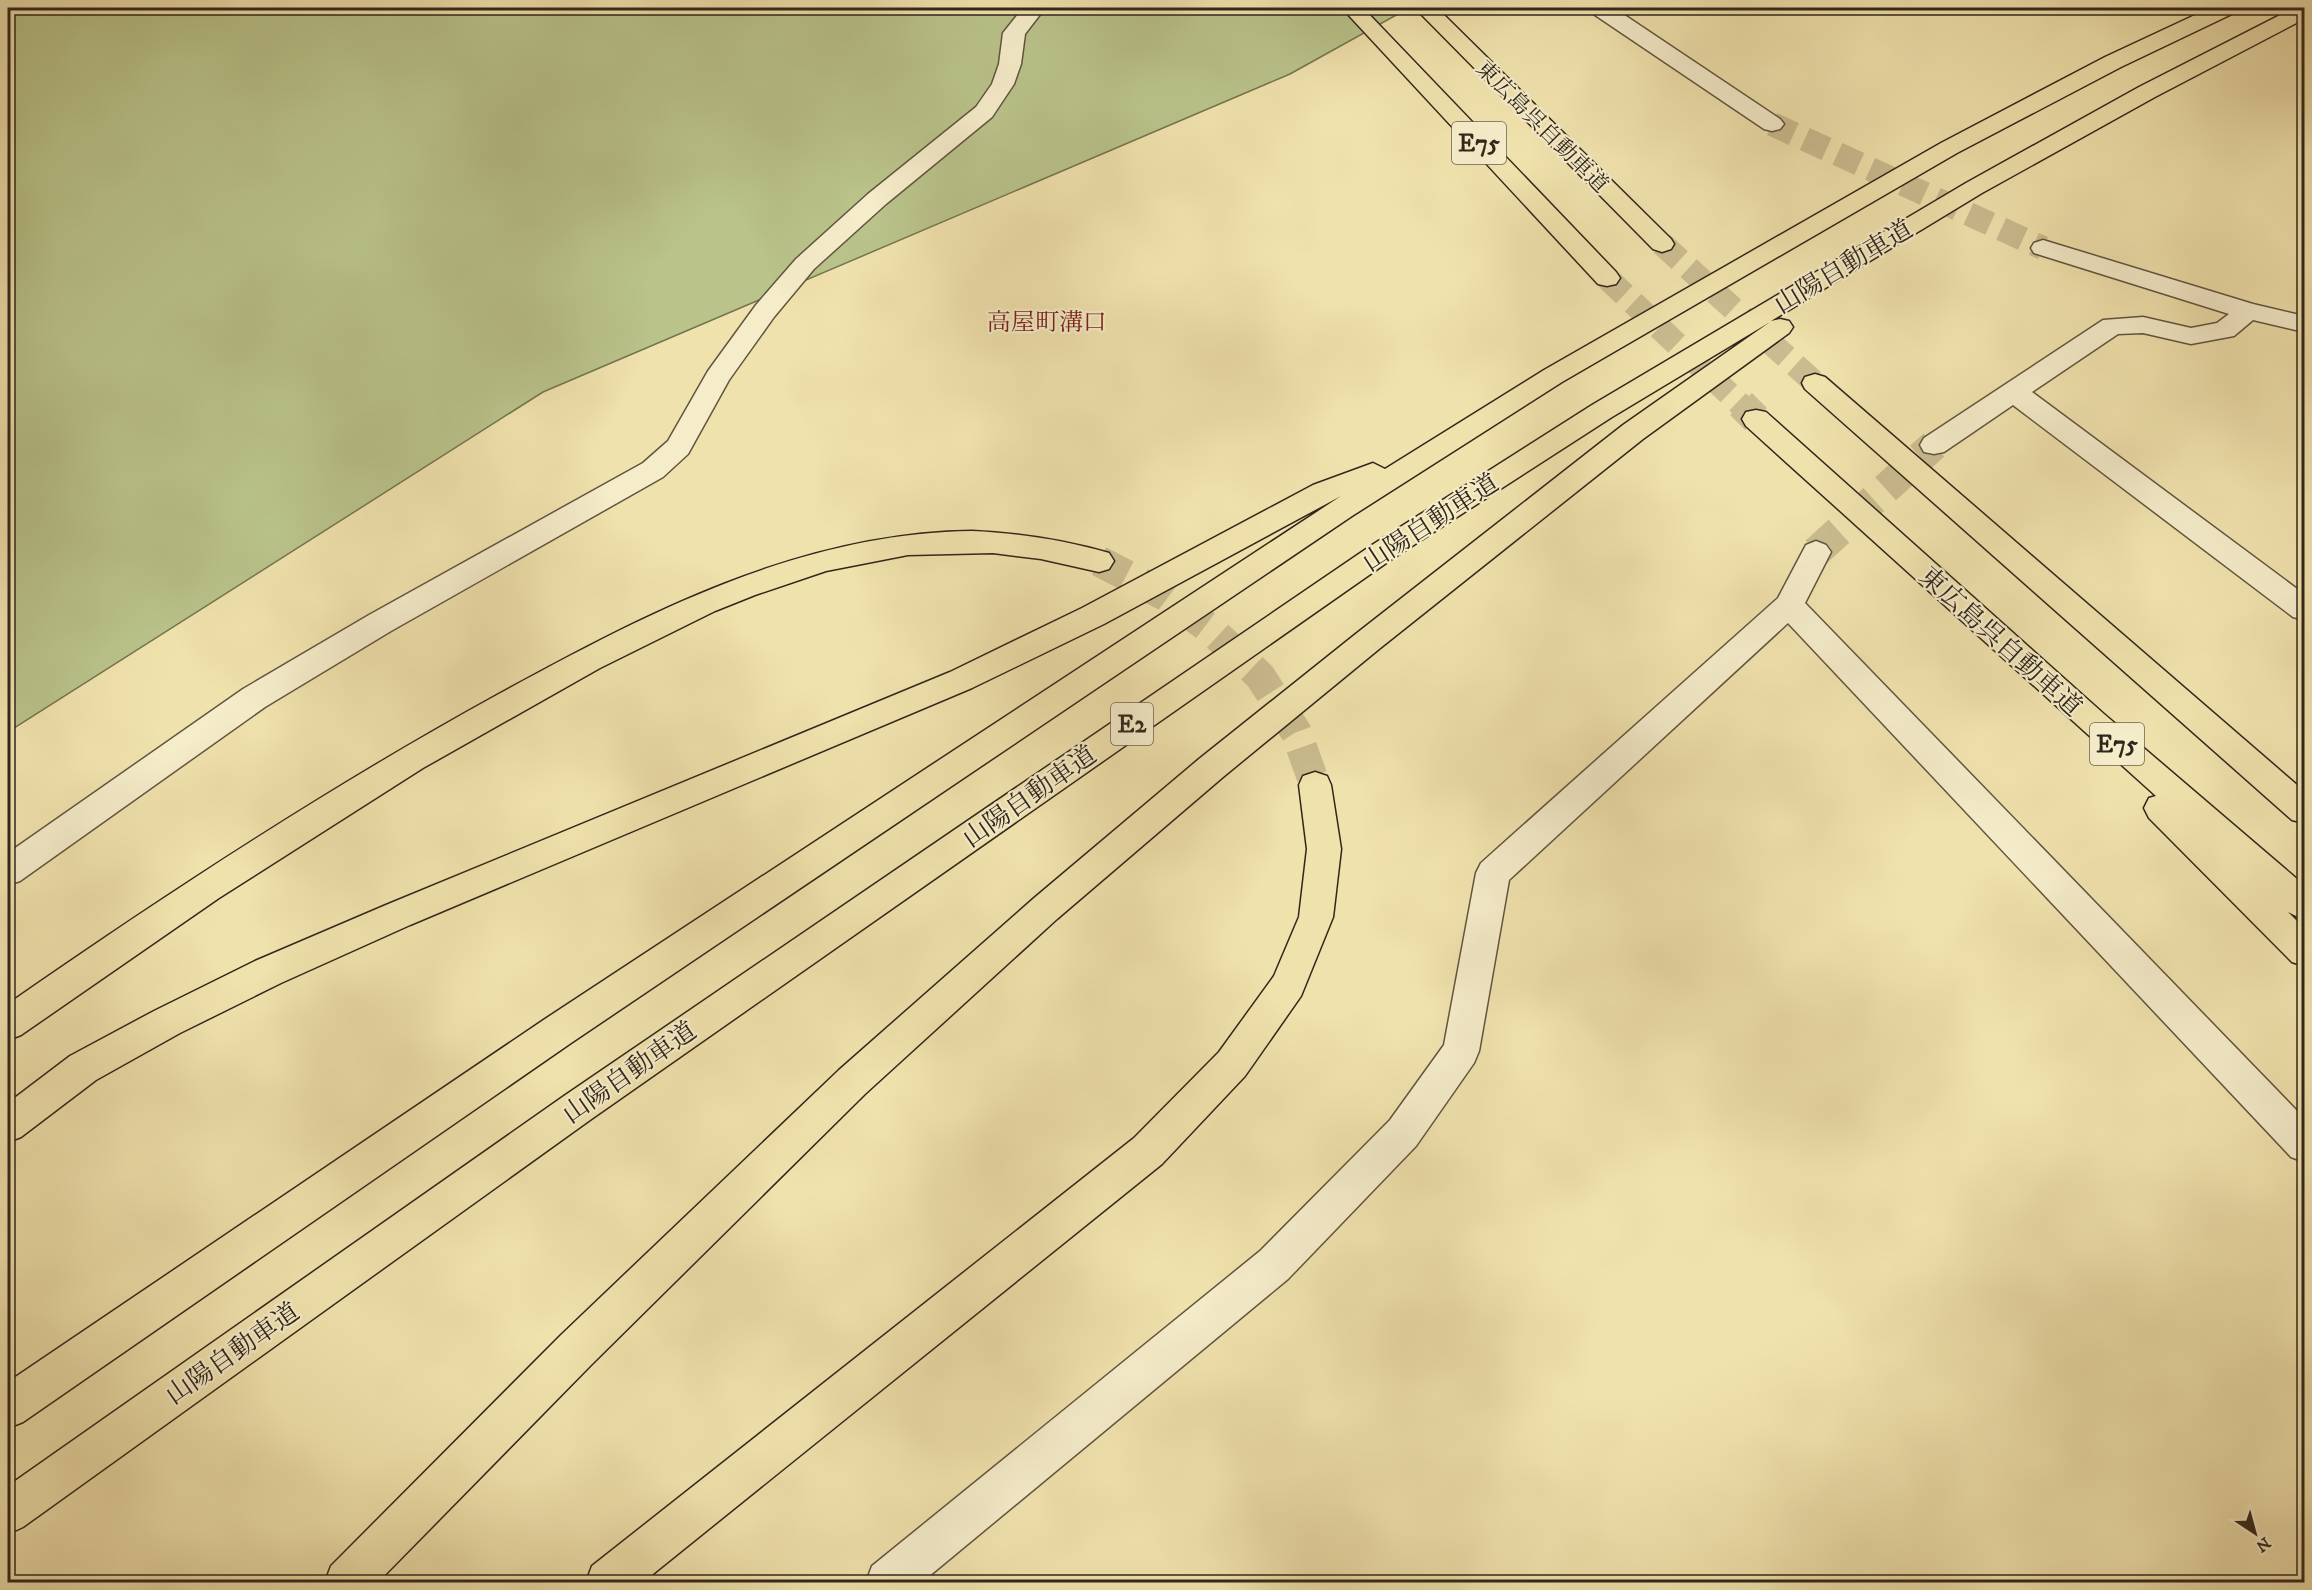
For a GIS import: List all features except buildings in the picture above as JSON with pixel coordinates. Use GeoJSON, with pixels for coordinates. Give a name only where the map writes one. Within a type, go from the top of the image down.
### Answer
{"type":"FeatureCollection","features":[{"type":"Feature","properties":{"kind":"highway","name":"E75"},"geometry":{"type":"LineString","coordinates":[[1352,8],[1607,278]]}},
{"type":"Feature","properties":{"kind":"highway","name":"東広島呉自動車道"},"geometry":{"type":"LineString","coordinates":[[1425,8],[1662,244]]}},
{"type":"Feature","properties":{"kind":"highway","name":"山陽自動車道"},"geometry":{"type":"LineString","coordinates":[[8,1407],[558,1031],[1342,509],[1553,376],[1949,148],[2113,62],[2226,8]]}},
{"type":"Feature","properties":{"kind":"highway","name":"山陽自動車道"},"geometry":{"type":"LineString","coordinates":[[8,1512],[577,1108],[1382,552],[1602,411],[1974,188],[2147,92],[2304,11]]}},
{"type":"Feature","properties":{"kind":"highway"},"geometry":{"type":"LineString","coordinates":[[347,1582],[576,1350],[852,1082],[1045,909],[1211,768],[1368,641],[1624,440],[1974,188]]}},
{"type":"Feature","properties":{"kind":"highway"},"geometry":{"type":"LineString","coordinates":[[1815,383],[2304,810]]}},
{"type":"Feature","properties":{"kind":"highway","name":"東広島呉自動車道"},"geometry":{"type":"LineString","coordinates":[[1756,419],[2102,731],[2304,905]]}},
{"type":"Feature","properties":{"kind":"highway"},"geometry":{"type":"LineString","coordinates":[[8,1125],[83,1068],[167,1022],[268,972],[398,915],[961,680],[1093,616],[1323,492],[1445,445]]}},
{"type":"Feature","properties":{"kind":"highway"},"geometry":{"type":"LineString","coordinates":[[8,1024],[156,919],[333,806],[486,715],[596,656],[695,607],[784,572],[868,551],[951,541],[1030,546],[1099,561]]}},
{"type":"Feature","properties":{"kind":"highway"},"geometry":{"type":"LineString","coordinates":[[2000,544],[2169,681],[2304,784]]}},
{"type":"Feature","properties":{"kind":"highway"},"geometry":{"type":"LineString","coordinates":[[1932,580],[2304,951]]}},
{"type":"Feature","properties":{"kind":"highway"},"geometry":{"type":"LineString","coordinates":[[608,1582],[1148,1151],[1233,1064],[1288,986],[1316,917],[1324,849],[1315,785]]}},
{"type":"Feature","properties":{"kind":"street"},"geometry":{"type":"LineString","coordinates":[[8,871],[254,698],[390,617],[653,471],[678,447],[717,377],[765,311],[805,264],[877,199],[984,112],[1003,84],[1010,64],[1014,33],[1034,8]]}},
{"type":"Feature","properties":{"kind":"street"},"geometry":{"type":"LineString","coordinates":[[1600,8],[1772,124]]}},
{"type":"Feature","properties":{"kind":"street"},"geometry":{"type":"LineString","coordinates":[[2043,248],[2248,311],[2304,324]]}},
{"type":"Feature","properties":{"kind":"street"},"geometry":{"type":"LineString","coordinates":[[1934,445],[2112,326],[2143,325],[2191,336],[2225,330],[2248,311]]}},
{"type":"Feature","properties":{"kind":"street"},"geometry":{"type":"LineString","coordinates":[[2015,393],[2304,609]]}},
{"type":"Feature","properties":{"kind":"street"},"geometry":{"type":"LineString","coordinates":[[888,1582],[1274,1265],[1403,1133],[1461,1050],[1493,873],[1790,605],[1816,552]]}},
{"type":"Feature","properties":{"kind":"street"},"geometry":{"type":"LineString","coordinates":[[1790,605],[2304,1144]]}},
{"type":"Feature","properties":{"kind":"green space"},"geometry":{"type":"Polygon","coordinates":[[[8,8],[1409,8],[1290,74],[543,392],[8,732],[8,8]]]}},
{"type":"Feature","properties":{"kind":"tunnel"},"geometry":{"type":"LineString","coordinates":[[1772,124],[2043,248]]}},
{"type":"Feature","properties":{"kind":"tunnel"},"geometry":{"type":"LineString","coordinates":[[1662,244],[1815,383]]}},
{"type":"Feature","properties":{"kind":"tunnel"},"geometry":{"type":"LineString","coordinates":[[1607,278],[1742,406]]}},
{"type":"Feature","properties":{"kind":"tunnel"},"geometry":{"type":"LineString","coordinates":[[1741,404],[1756,419]]}},
{"type":"Feature","properties":{"kind":"tunnel"},"geometry":{"type":"LineString","coordinates":[[1816,552],[1934,445]]}},
{"type":"Feature","properties":{"kind":"tunnel"},"geometry":{"type":"LineString","coordinates":[[1099,561],[1166,596],[1210,629],[1260,676],[1296,732],[1315,785]]}},
{"type":"Feature","properties":{"kind":"district","name":"高屋町溝口"},"geometry":{"type":"Point","coordinates":[1047,322]}}]}
